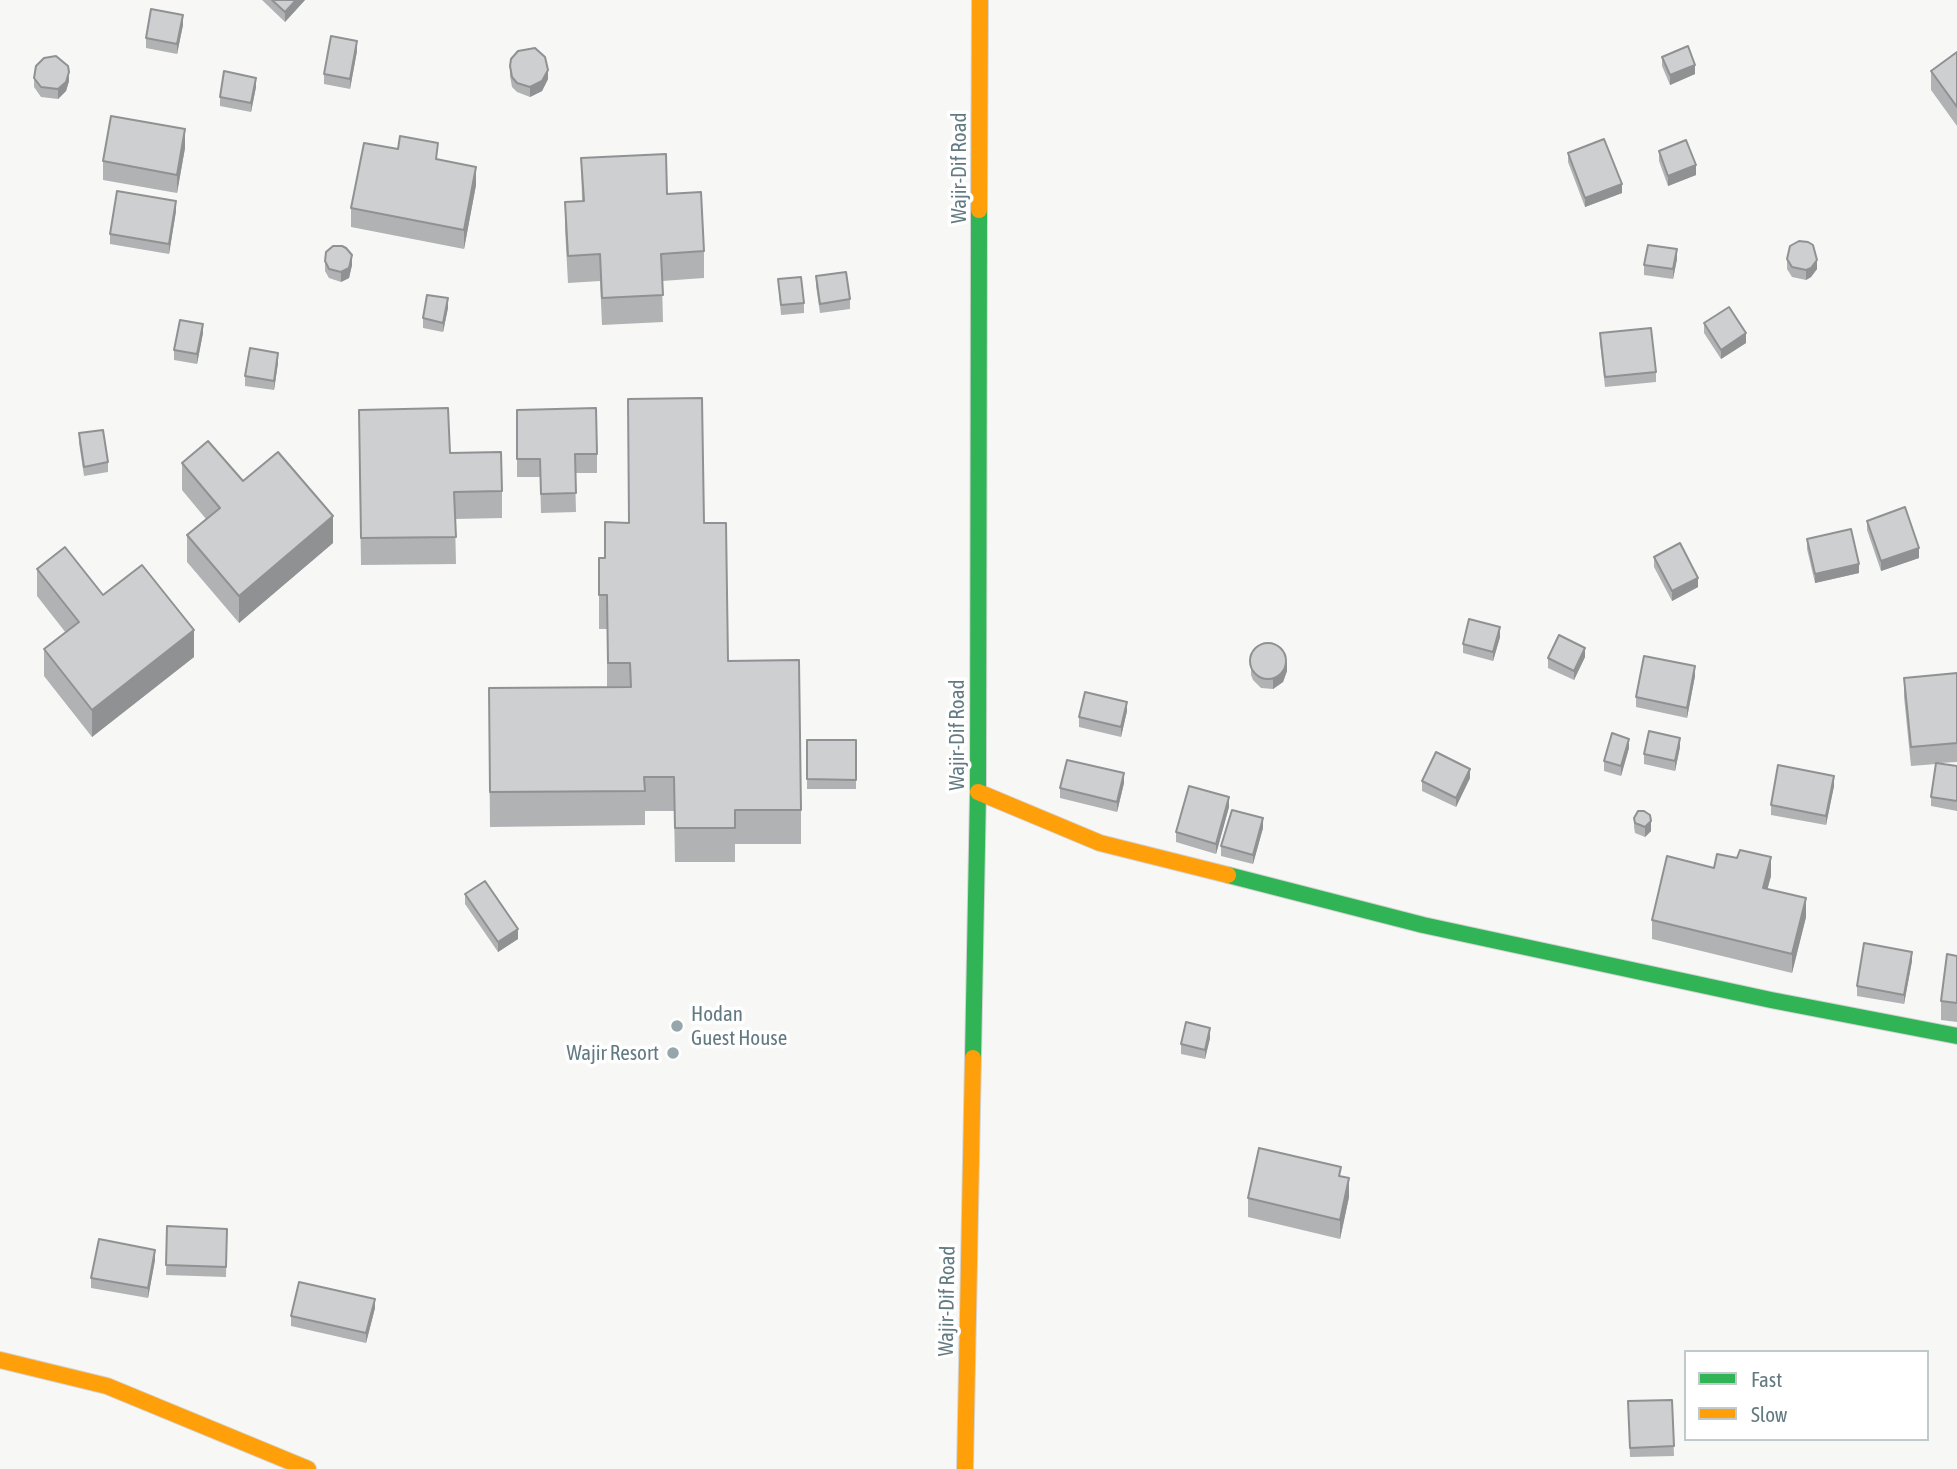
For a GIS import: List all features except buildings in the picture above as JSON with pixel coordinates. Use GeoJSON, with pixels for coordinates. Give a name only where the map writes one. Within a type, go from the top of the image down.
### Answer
{"type":"FeatureCollection","features":[{"type":"Feature","properties":{"kind":"main road","name":"Wajir-Dif Road"},"geometry":{"type":"LineString","coordinates":[[965,1469],[978,792],[980,0]]}},
{"type":"Feature","properties":{"kind":"main road"},"geometry":{"type":"LineString","coordinates":[[978,792],[1100,844],[1423,925],[1771,1000],[1957,1035]]}},
{"type":"Feature","properties":{"kind":"main road"},"geometry":{"type":"LineString","coordinates":[[0,1360],[107,1386],[308,1469]]}},
{"type":"Feature","properties":{"kind":"traffic: fast"},"geometry":{"type":"LineString","coordinates":[[973,1058],[978,792],[979,210]]}},
{"type":"Feature","properties":{"kind":"traffic: fast"},"geometry":{"type":"LineString","coordinates":[[1228,875],[1423,925],[1771,1000],[1957,1036]]}},
{"type":"Feature","properties":{"kind":"traffic: slow"},"geometry":{"type":"LineString","coordinates":[[979,210],[980,0]]}},
{"type":"Feature","properties":{"kind":"traffic: slow"},"geometry":{"type":"LineString","coordinates":[[978,792],[1100,843],[1228,875]]}},
{"type":"Feature","properties":{"kind":"traffic: slow"},"geometry":{"type":"LineString","coordinates":[[965,1469],[973,1058]]}},
{"type":"Feature","properties":{"kind":"traffic: slow"},"geometry":{"type":"LineString","coordinates":[[0,1360],[107,1386],[308,1469]]}},
{"type":"Feature","properties":{"kind":"place","name":"Hodan Guest House"},"geometry":{"type":"Point","coordinates":[677,1026]}},
{"type":"Feature","properties":{"kind":"place","name":"Wajir Resort"},"geometry":{"type":"Point","coordinates":[673,1053]}}]}
